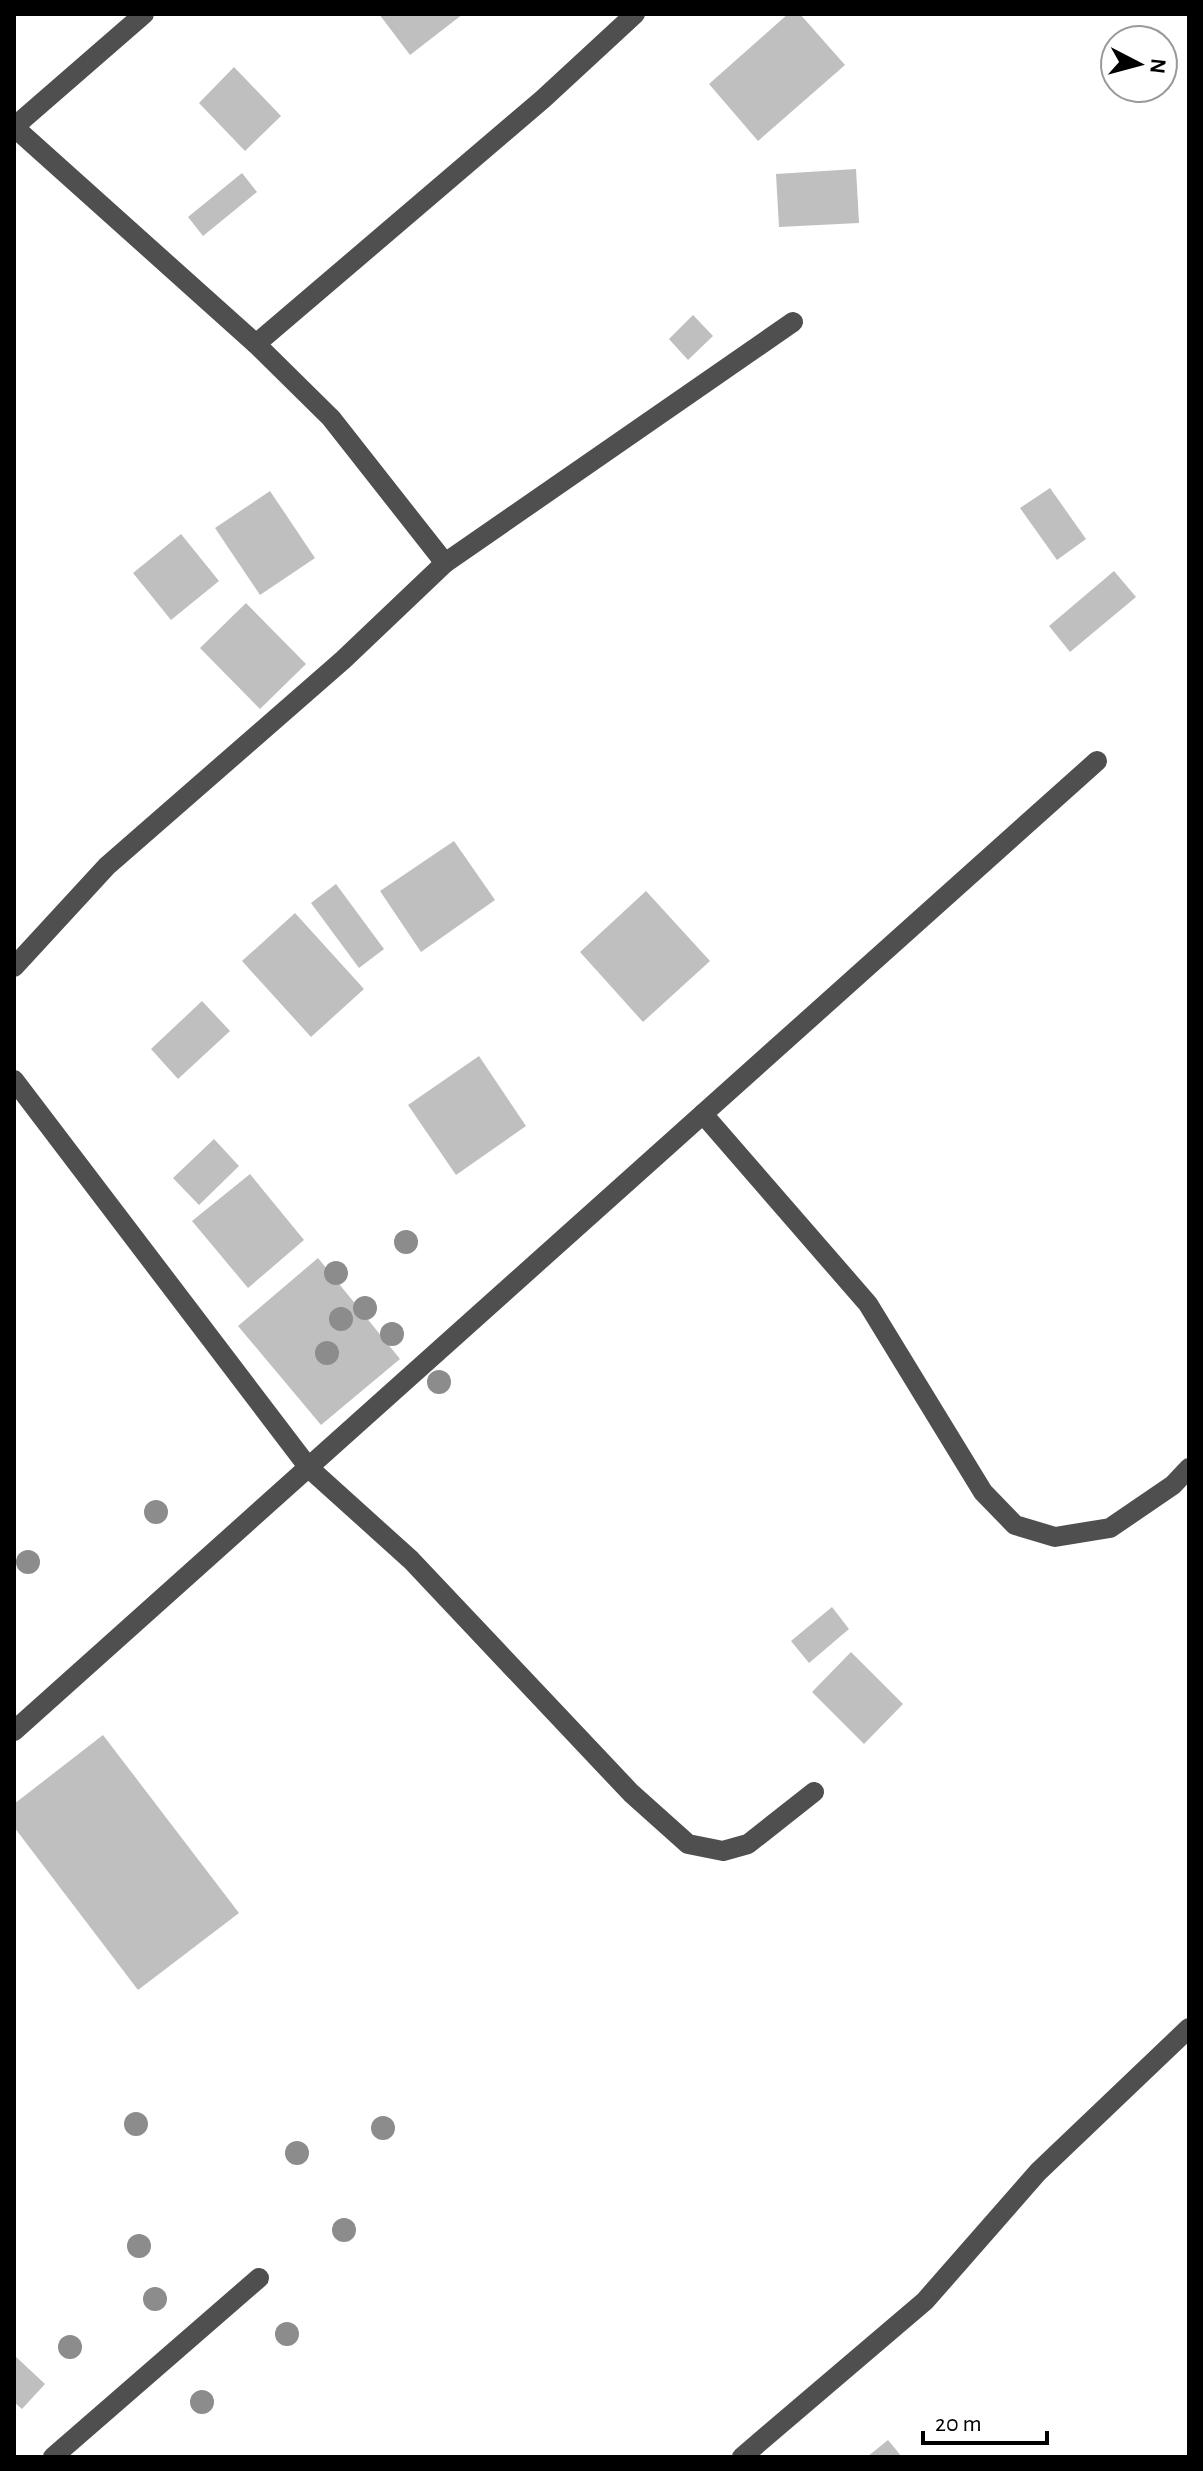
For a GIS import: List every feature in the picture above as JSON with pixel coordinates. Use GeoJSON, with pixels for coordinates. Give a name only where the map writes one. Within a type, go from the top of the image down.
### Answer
{"type":"FeatureCollection","features":[{"type":"Feature","properties":{"kind":"street"},"geometry":{"type":"LineString","coordinates":[[144,14],[14,127],[256,344],[331,418],[445,563]]}},
{"type":"Feature","properties":{"kind":"street"},"geometry":{"type":"LineString","coordinates":[[256,344],[543,99],[635,14]]}},
{"type":"Feature","properties":{"kind":"street"},"geometry":{"type":"LineString","coordinates":[[14,967],[107,866],[343,660],[445,563],[793,322]]}},
{"type":"Feature","properties":{"kind":"street"},"geometry":{"type":"LineString","coordinates":[[14,1731],[1097,761]]}},
{"type":"Feature","properties":{"kind":"street"},"geometry":{"type":"LineString","coordinates":[[14,1080],[309,1468],[411,1560],[631,1793],[688,1844],[723,1851],[748,1844],[814,1792]]}},
{"type":"Feature","properties":{"kind":"street"},"geometry":{"type":"LineString","coordinates":[[703,1114],[868,1304],[983,1492],[1015,1525],[1055,1537],[1110,1528],[1173,1485],[1189,1468]]}},
{"type":"Feature","properties":{"kind":"street"},"geometry":{"type":"LineString","coordinates":[[742,2457],[925,2301],[1038,2172],[1189,2028]]}},
{"type":"Feature","properties":{"kind":"street"},"geometry":{"type":"LineString","coordinates":[[53,2457],[259,2278]]}},
{"type":"Feature","properties":{"kind":"building"},"geometry":{"type":"Polygon","coordinates":[[[379,14],[463,14],[410,55],[379,14]]]}},
{"type":"Feature","properties":{"kind":"building"},"geometry":{"type":"Polygon","coordinates":[[[788,14],[800,14],[845,65],[758,141],[709,84],[788,14]]]}},
{"type":"Feature","properties":{"kind":"building"},"geometry":{"type":"Polygon","coordinates":[[[234,67],[281,116],[245,151],[199,103],[234,67]]]}},
{"type":"Feature","properties":{"kind":"building"},"geometry":{"type":"Polygon","coordinates":[[[856,169],[859,223],[779,227],[776,174],[856,169]]]}},
{"type":"Feature","properties":{"kind":"building"},"geometry":{"type":"Polygon","coordinates":[[[242,173],[257,192],[203,236],[188,217],[242,173]]]}},
{"type":"Feature","properties":{"kind":"building"},"geometry":{"type":"Polygon","coordinates":[[[693,315],[713,336],[688,360],[669,339],[693,315]]]}},
{"type":"Feature","properties":{"kind":"building"},"geometry":{"type":"Polygon","coordinates":[[[1050,488],[1086,539],[1057,560],[1020,508],[1050,488]]]}},
{"type":"Feature","properties":{"kind":"building"},"geometry":{"type":"Polygon","coordinates":[[[270,491],[315,558],[260,595],[215,528],[270,491]]]}},
{"type":"Feature","properties":{"kind":"building"},"geometry":{"type":"Polygon","coordinates":[[[181,534],[219,581],[171,620],[133,573],[181,534]]]}},
{"type":"Feature","properties":{"kind":"building"},"geometry":{"type":"Polygon","coordinates":[[[1114,571],[1136,597],[1070,652],[1049,626],[1114,571]]]}},
{"type":"Feature","properties":{"kind":"building"},"geometry":{"type":"Polygon","coordinates":[[[246,603],[306,664],[260,709],[200,648],[246,603]]]}},
{"type":"Feature","properties":{"kind":"building"},"geometry":{"type":"Polygon","coordinates":[[[454,841],[495,900],[421,952],[380,891],[454,841]]]}},
{"type":"Feature","properties":{"kind":"building"},"geometry":{"type":"Polygon","coordinates":[[[336,884],[384,949],[359,968],[311,903],[336,884]]]}},
{"type":"Feature","properties":{"kind":"building"},"geometry":{"type":"Polygon","coordinates":[[[646,891],[710,961],[643,1022],[580,952],[646,891]]]}},
{"type":"Feature","properties":{"kind":"building"},"geometry":{"type":"Polygon","coordinates":[[[295,913],[364,989],[311,1037],[242,961],[295,913]]]}},
{"type":"Feature","properties":{"kind":"building"},"geometry":{"type":"Polygon","coordinates":[[[202,1001],[230,1031],[178,1079],[151,1049],[202,1001]]]}},
{"type":"Feature","properties":{"kind":"building"},"geometry":{"type":"Polygon","coordinates":[[[479,1056],[526,1126],[456,1175],[408,1105],[479,1056]]]}},
{"type":"Feature","properties":{"kind":"building"},"geometry":{"type":"Polygon","coordinates":[[[214,1139],[239,1166],[199,1205],[173,1178],[214,1139]]]}},
{"type":"Feature","properties":{"kind":"building"},"geometry":{"type":"Polygon","coordinates":[[[250,1174],[304,1240],[248,1288],[192,1221],[250,1174]]]}},
{"type":"Feature","properties":{"kind":"building"},"geometry":{"type":"Polygon","coordinates":[[[318,1258],[400,1359],[321,1425],[238,1326],[318,1258]]]}},
{"type":"Feature","properties":{"kind":"building"},"geometry":{"type":"Polygon","coordinates":[[[832,1607],[849,1629],[809,1663],[791,1641],[832,1607]]]}},
{"type":"Feature","properties":{"kind":"building"},"geometry":{"type":"Polygon","coordinates":[[[851,1652],[903,1704],[864,1744],[812,1692],[851,1652]]]}},
{"type":"Feature","properties":{"kind":"building"},"geometry":{"type":"Polygon","coordinates":[[[103,1735],[239,1913],[138,1990],[14,1827],[14,1804],[103,1735]]]}},
{"type":"Feature","properties":{"kind":"building"},"geometry":{"type":"Polygon","coordinates":[[[14,2355],[45,2384],[22,2409],[14,2402],[14,2355]]]}},
{"type":"Feature","properties":{"kind":"building"},"geometry":{"type":"Polygon","coordinates":[[[888,2440],[902,2457],[867,2457],[888,2440]]]}}]}
